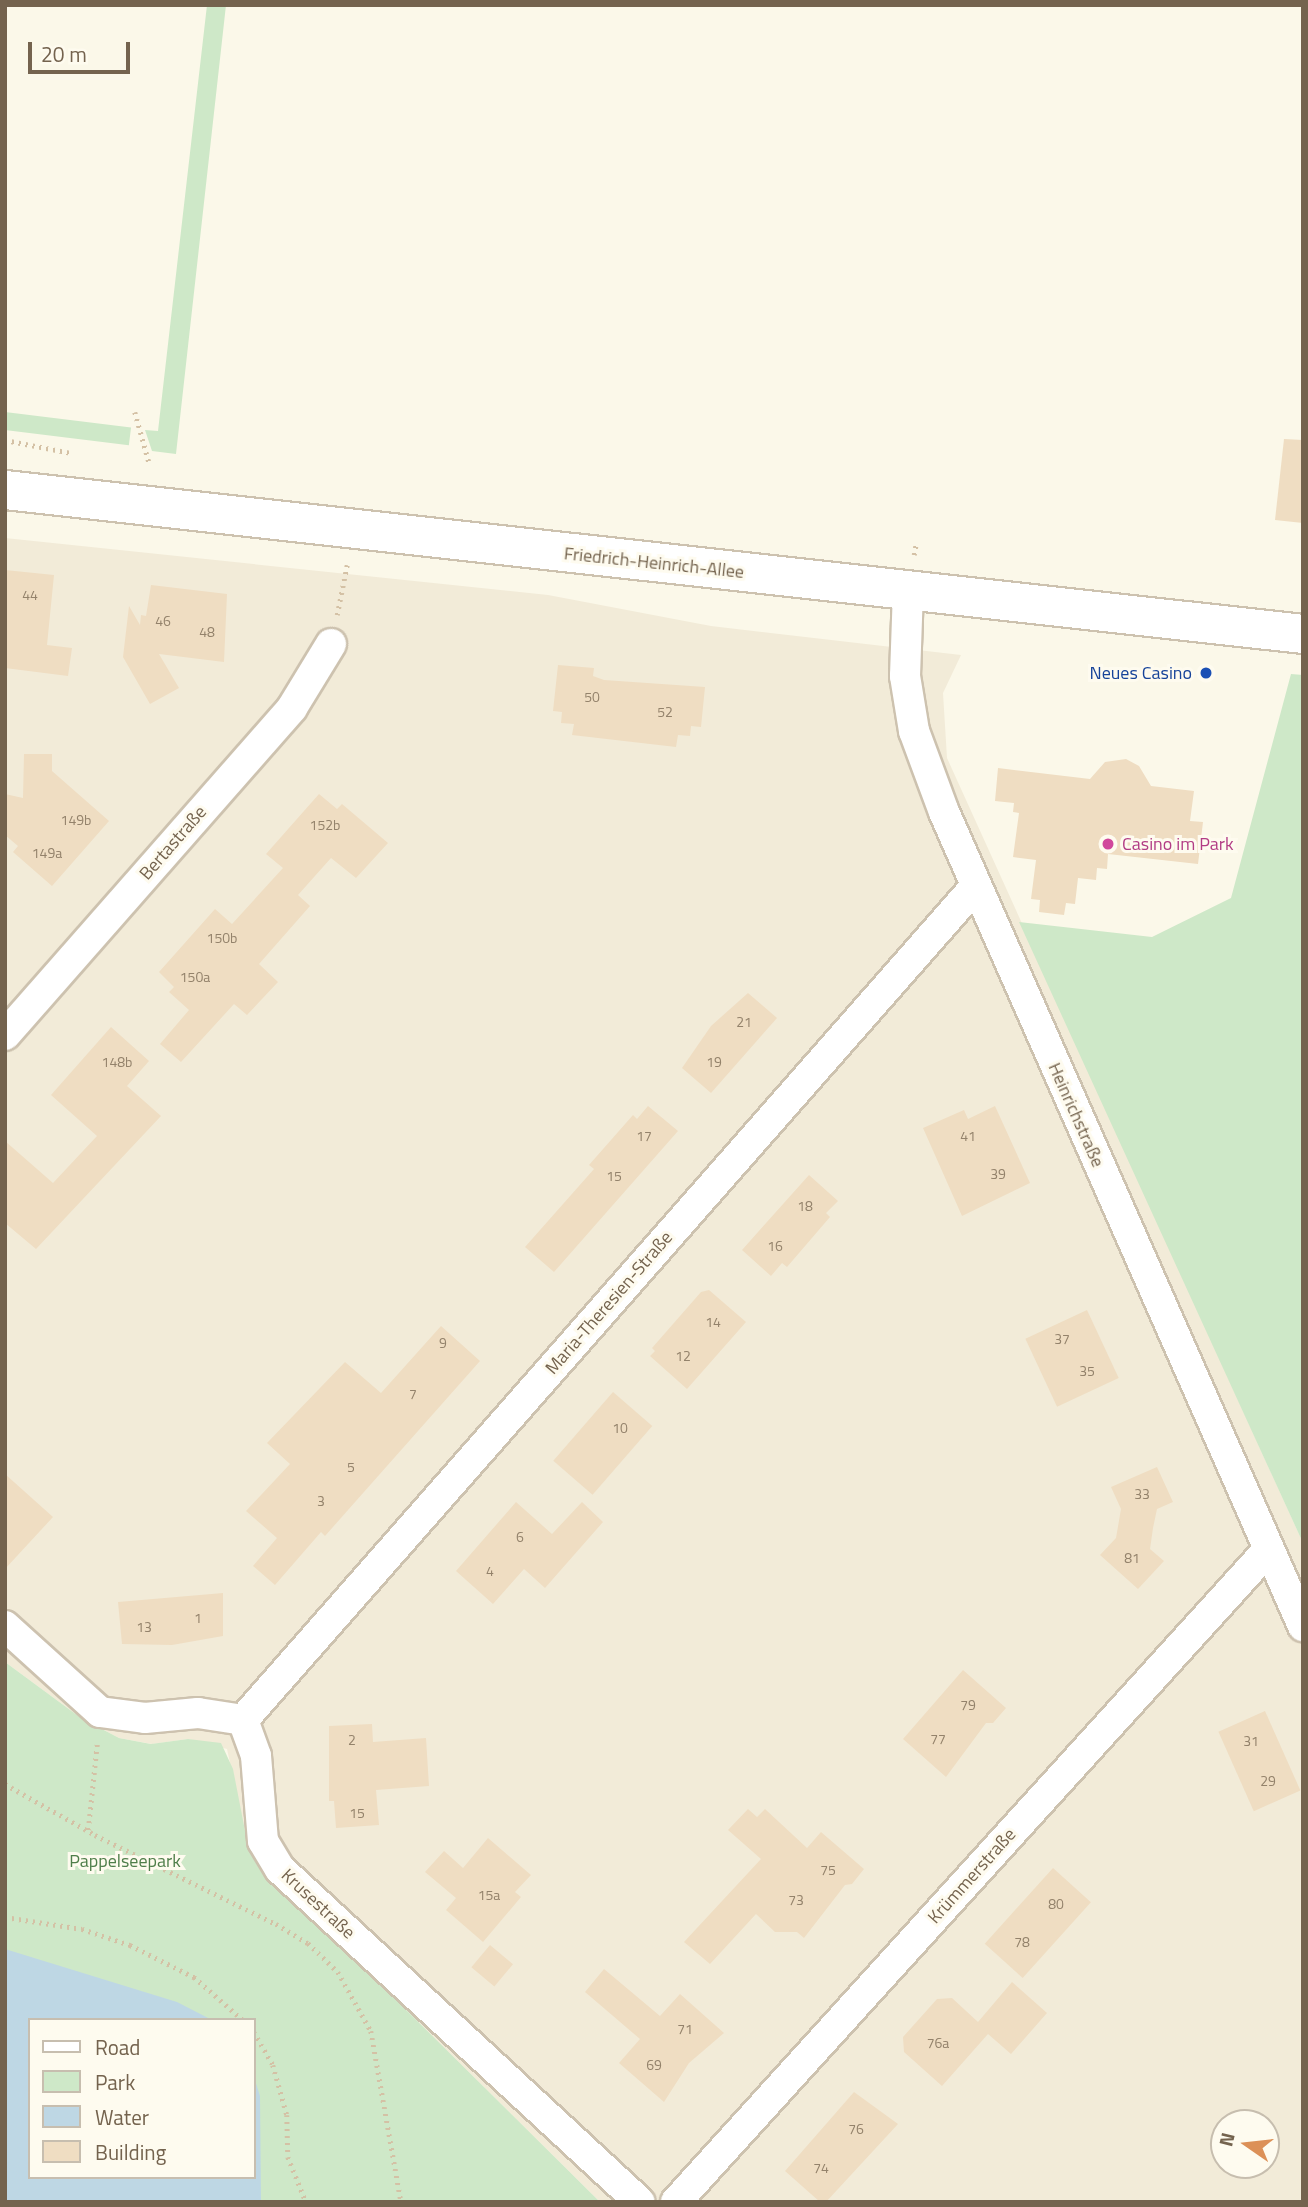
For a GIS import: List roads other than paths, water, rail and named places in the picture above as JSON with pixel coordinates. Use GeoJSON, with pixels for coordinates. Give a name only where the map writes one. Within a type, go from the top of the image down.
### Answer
{"type":"FeatureCollection","features":[{"type":"Feature","properties":{"kind":"main road","name":"Friedrich-Heinrich-Allee"},"geometry":{"type":"LineString","coordinates":[[5,490],[1303,634]]}},
{"type":"Feature","properties":{"kind":"street","name":"Heinrichstraße"},"geometry":{"type":"LineString","coordinates":[[908,590],[905,676],[914,731],[975,887],[1303,1626]]}},
{"type":"Feature","properties":{"kind":"street","name":"Bertastraße"},"geometry":{"type":"LineString","coordinates":[[5,1035],[292,708],[331,644]]}},
{"type":"Feature","properties":{"kind":"street","name":"Maria-Theresien-Straße"},"geometry":{"type":"LineString","coordinates":[[243,1720],[975,887]]}},
{"type":"Feature","properties":{"kind":"street","name":"Krümmerstraße"},"geometry":{"type":"LineString","coordinates":[[676,2202],[1268,1550]]}},
{"type":"Feature","properties":{"kind":"street"},"geometry":{"type":"LineString","coordinates":[[5,1626],[100,1712],[145,1718],[198,1713],[243,1720]]}},
{"type":"Feature","properties":{"kind":"street","name":"Krusestraße"},"geometry":{"type":"LineString","coordinates":[[243,1720],[256,1756],[263,1840],[280,1869],[639,2202]]}},
{"type":"Feature","properties":{"kind":"water"},"geometry":{"type":"Polygon","coordinates":[[[5,1949],[177,2002],[208,2018],[28,2018],[28,2179],[256,2179],[256,2083],[260,2096],[261,2202],[5,2202],[5,1949]]]}},
{"type":"Feature","properties":{"kind":"place","name":"Neues Casino"},"geometry":{"type":"Point","coordinates":[1206,673]}},
{"type":"Feature","properties":{"kind":"place","name":"Casino im Park"},"geometry":{"type":"Point","coordinates":[1108,844]}},
{"type":"Feature","properties":{"kind":"park label","name":"Pappelseepark"},"geometry":{"type":"Point","coordinates":[125,1861]}}]}
